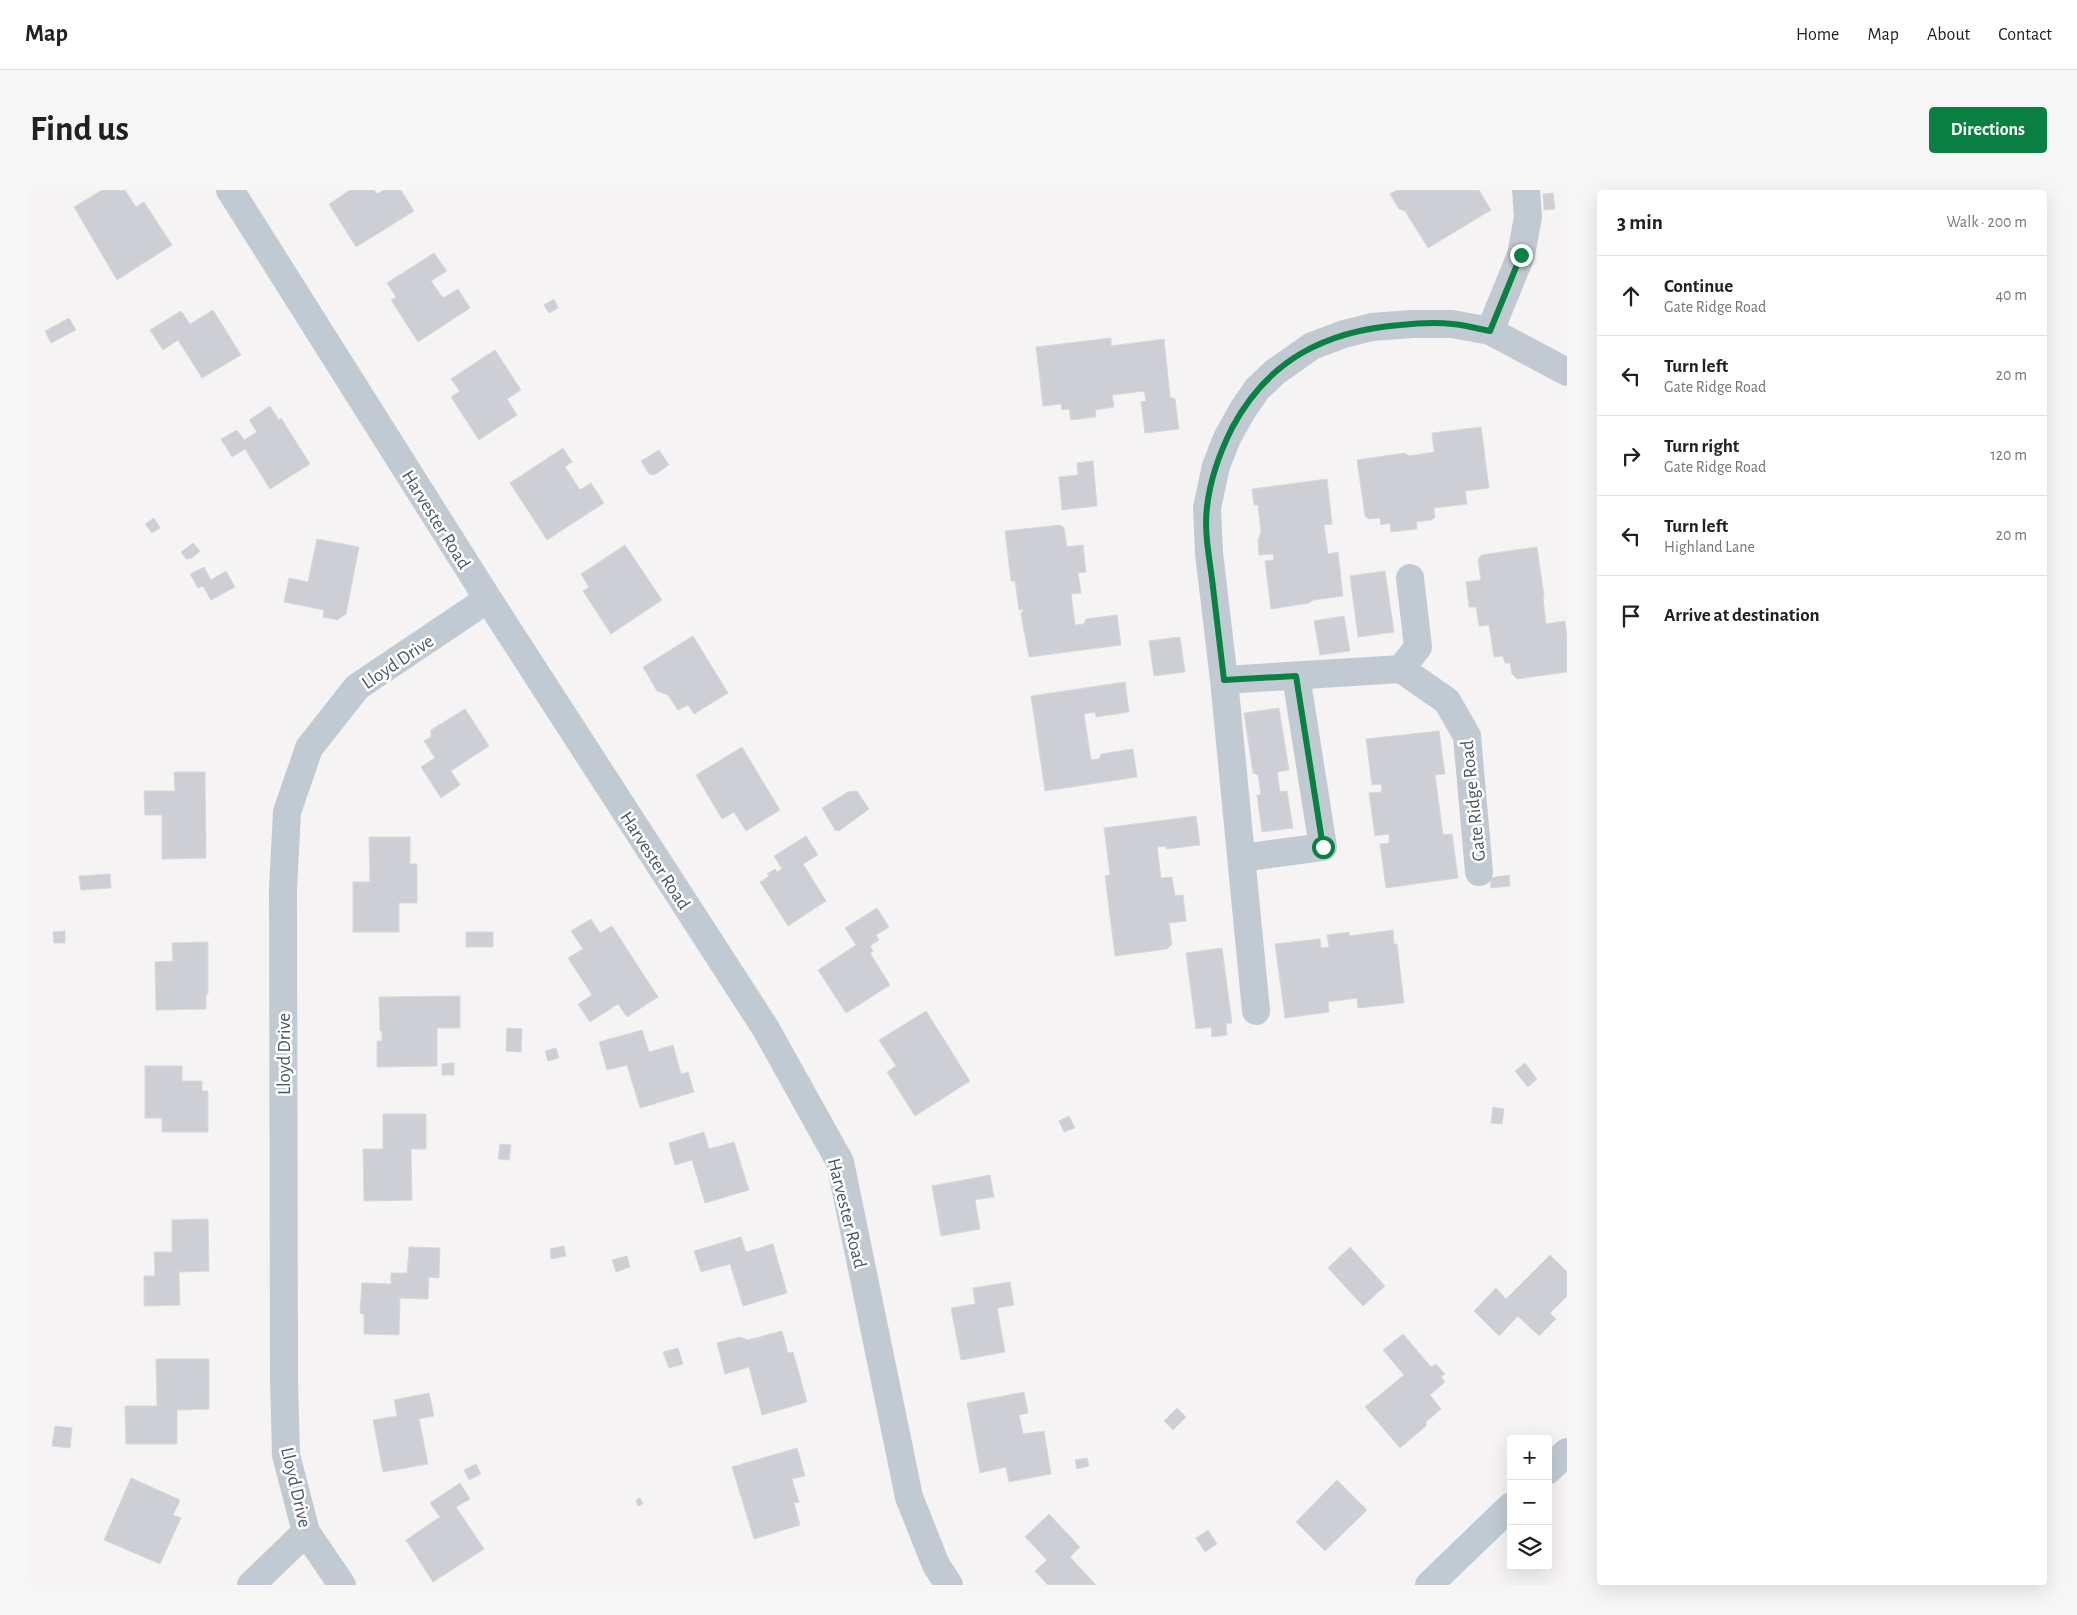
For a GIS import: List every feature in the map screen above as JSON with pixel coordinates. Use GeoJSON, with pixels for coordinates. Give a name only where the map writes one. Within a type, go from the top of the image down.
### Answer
{"type":"FeatureCollection","features":[{"type":"Feature","properties":{"kind":"street","name":"Harvester Road"},"geometry":{"type":"LineString","coordinates":[[230,190],[488,599],[766,1029],[840,1162],[909,1497],[936,1565],[949,1585]]}},
{"type":"Feature","properties":{"kind":"street"},"geometry":{"type":"LineString","coordinates":[[1490,331],[1521,255],[1528,217],[1526,190]]}},
{"type":"Feature","properties":{"kind":"street"},"geometry":{"type":"LineString","coordinates":[[1256,1011],[1224,680],[1209,553],[1207,508],[1216,466],[1227,438],[1257,389],[1275,372],[1312,346],[1344,334],[1372,327],[1452,324],[1490,331],[1567,372]]}},
{"type":"Feature","properties":{"kind":"street"},"geometry":{"type":"LineString","coordinates":[[1224,680],[1401,669],[1418,646],[1410,578]]}},
{"type":"Feature","properties":{"kind":"street","name":"Lloyd Drive"},"geometry":{"type":"LineString","coordinates":[[342,1585],[306,1532],[286,1455],[284,1380],[283,889],[287,812],[309,748],[357,687],[488,599]]}},
{"type":"Feature","properties":{"kind":"street","name":"Gate Ridge Road"},"geometry":{"type":"LineString","coordinates":[[1401,669],[1447,701],[1467,736],[1479,872]]}},
{"type":"Feature","properties":{"kind":"street"},"geometry":{"type":"LineString","coordinates":[[1242,858],[1323,847],[1296,676]]}},
{"type":"Feature","properties":{"kind":"street"},"geometry":{"type":"LineString","coordinates":[[1552,1466],[1567,1452]]}},
{"type":"Feature","properties":{"kind":"street"},"geometry":{"type":"LineString","coordinates":[[1429,1585],[1507,1510]]}},
{"type":"Feature","properties":{"kind":"street"},"geometry":{"type":"LineString","coordinates":[[251,1585],[306,1532]]}},
{"type":"Feature","properties":{"kind":"building"},"geometry":{"type":"Polygon","coordinates":[[[102,190],[125,190],[136,207],[144,202],[172,245],[117,280],[74,207],[102,190]]]}},
{"type":"Feature","properties":{"kind":"building"},"geometry":{"type":"Polygon","coordinates":[[[350,190],[374,190],[377,194],[384,190],[401,190],[414,211],[356,247],[329,204],[350,190]]]}},
{"type":"Feature","properties":{"kind":"building"},"geometry":{"type":"Polygon","coordinates":[[[1397,190],[1479,190],[1491,210],[1428,248],[1405,211],[1399,209],[1390,194],[1397,190]]]}},
{"type":"Feature","properties":{"kind":"building"},"geometry":{"type":"Polygon","coordinates":[[[1553,193],[1555,209],[1544,210],[1543,194],[1553,193]]]}},
{"type":"Feature","properties":{"kind":"building"},"geometry":{"type":"Polygon","coordinates":[[[434,253],[447,271],[431,281],[443,298],[458,289],[470,308],[418,342],[391,300],[396,297],[387,283],[434,253]]]}},
{"type":"Feature","properties":{"kind":"building"},"geometry":{"type":"Polygon","coordinates":[[[554,299],[558,308],[549,313],[544,305],[554,299]]]}},
{"type":"Feature","properties":{"kind":"building"},"geometry":{"type":"Polygon","coordinates":[[[213,310],[241,355],[202,378],[178,340],[163,350],[150,330],[181,311],[190,324],[213,310]]]}},
{"type":"Feature","properties":{"kind":"building"},"geometry":{"type":"Polygon","coordinates":[[[69,318],[76,330],[51,343],[45,331],[69,318]]]}},
{"type":"Feature","properties":{"kind":"building"},"geometry":{"type":"Polygon","coordinates":[[[1111,338],[1111,346],[1164,339],[1170,397],[1175,399],[1179,429],[1145,433],[1141,402],[1146,401],[1144,391],[1112,395],[1114,407],[1095,410],[1096,417],[1071,420],[1069,409],[1062,410],[1061,404],[1043,406],[1036,347],[1111,338]]]}},
{"type":"Feature","properties":{"kind":"building"},"geometry":{"type":"Polygon","coordinates":[[[495,350],[521,390],[507,399],[517,415],[479,440],[451,397],[460,391],[451,379],[495,350]]]}},
{"type":"Feature","properties":{"kind":"building"},"geometry":{"type":"Polygon","coordinates":[[[270,406],[279,420],[281,418],[310,464],[270,489],[245,449],[232,457],[221,439],[237,430],[244,440],[257,432],[249,420],[270,406]]]}},
{"type":"Feature","properties":{"kind":"building"},"geometry":{"type":"Polygon","coordinates":[[[1481,427],[1489,488],[1465,491],[1467,504],[1434,508],[1435,517],[1431,520],[1416,522],[1417,529],[1391,532],[1390,523],[1381,525],[1380,518],[1369,519],[1365,516],[1357,460],[1405,453],[1409,456],[1434,452],[1432,433],[1481,427]]]}},
{"type":"Feature","properties":{"kind":"building"},"geometry":{"type":"Polygon","coordinates":[[[563,448],[572,462],[565,467],[580,490],[591,483],[604,503],[547,540],[510,483],[563,448]]]}},
{"type":"Feature","properties":{"kind":"building"},"geometry":{"type":"Polygon","coordinates":[[[659,450],[669,465],[654,475],[649,474],[641,461],[659,450]]]}},
{"type":"Feature","properties":{"kind":"building"},"geometry":{"type":"Polygon","coordinates":[[[1093,461],[1097,506],[1062,510],[1059,477],[1078,475],[1077,463],[1093,461]]]}},
{"type":"Feature","properties":{"kind":"building"},"geometry":{"type":"Polygon","coordinates":[[[1327,479],[1332,524],[1324,525],[1328,554],[1338,552],[1343,596],[1271,609],[1265,561],[1274,560],[1273,554],[1259,555],[1258,540],[1261,532],[1258,505],[1254,505],[1252,489],[1327,479]]]}},
{"type":"Feature","properties":{"kind":"building"},"geometry":{"type":"Polygon","coordinates":[[[154,518],[160,528],[152,533],[145,524],[154,518]]]}},
{"type":"Feature","properties":{"kind":"building"},"geometry":{"type":"Polygon","coordinates":[[[1060,525],[1064,528],[1067,547],[1083,545],[1086,572],[1078,573],[1081,593],[1071,594],[1075,625],[1084,624],[1086,619],[1117,615],[1121,645],[1029,657],[1021,614],[1024,609],[1019,610],[1015,581],[1011,581],[1005,531],[1060,525]]]}},
{"type":"Feature","properties":{"kind":"building"},"geometry":{"type":"Polygon","coordinates":[[[317,539],[359,547],[346,614],[337,620],[323,617],[324,610],[284,602],[289,578],[308,582],[317,539]]]}},
{"type":"Feature","properties":{"kind":"building"},"geometry":{"type":"Polygon","coordinates":[[[193,543],[200,551],[192,558],[186,559],[181,552],[193,543]]]}},
{"type":"Feature","properties":{"kind":"building"},"geometry":{"type":"Polygon","coordinates":[[[625,545],[662,600],[611,634],[583,591],[589,587],[581,574],[625,545]]]}},
{"type":"Feature","properties":{"kind":"building"},"geometry":{"type":"Polygon","coordinates":[[[1537,547],[1546,624],[1565,621],[1567,672],[1517,679],[1512,674],[1510,663],[1505,663],[1503,656],[1494,657],[1489,625],[1479,626],[1476,607],[1469,607],[1466,582],[1481,580],[1478,560],[1481,555],[1537,547]]]}},
{"type":"Feature","properties":{"kind":"building"},"geometry":{"type":"Polygon","coordinates":[[[204,567],[211,580],[226,571],[235,587],[211,600],[203,586],[198,588],[190,574],[204,567]]]}},
{"type":"Feature","properties":{"kind":"building"},"geometry":{"type":"Polygon","coordinates":[[[1385,571],[1394,632],[1358,637],[1350,576],[1385,571]]]}},
{"type":"Feature","properties":{"kind":"building"},"geometry":{"type":"Polygon","coordinates":[[[1344,616],[1350,651],[1320,655],[1314,621],[1344,616]]]}},
{"type":"Feature","properties":{"kind":"building"},"geometry":{"type":"Polygon","coordinates":[[[693,636],[728,693],[694,714],[688,705],[678,710],[668,695],[657,691],[643,667],[693,636]]]}},
{"type":"Feature","properties":{"kind":"building"},"geometry":{"type":"Polygon","coordinates":[[[1180,637],[1185,672],[1154,676],[1149,641],[1180,637]]]}},
{"type":"Feature","properties":{"kind":"building"},"geometry":{"type":"Polygon","coordinates":[[[1125,682],[1129,712],[1096,717],[1095,712],[1084,714],[1091,760],[1099,759],[1101,754],[1133,749],[1137,777],[1045,791],[1031,696],[1125,682]]]}},
{"type":"Feature","properties":{"kind":"building"},"geometry":{"type":"Polygon","coordinates":[[[1279,708],[1289,770],[1277,772],[1280,792],[1287,791],[1293,828],[1262,832],[1257,795],[1261,795],[1258,775],[1253,773],[1244,713],[1279,708]]]}},
{"type":"Feature","properties":{"kind":"building"},"geometry":{"type":"Polygon","coordinates":[[[465,709],[489,746],[451,771],[460,785],[441,798],[421,767],[435,758],[424,741],[431,737],[431,730],[465,709]]]}},
{"type":"Feature","properties":{"kind":"building"},"geometry":{"type":"Polygon","coordinates":[[[1439,731],[1445,774],[1435,775],[1443,835],[1452,834],[1458,878],[1386,888],[1380,844],[1389,843],[1389,834],[1375,836],[1369,793],[1382,792],[1381,784],[1372,785],[1366,739],[1439,731]]]}},
{"type":"Feature","properties":{"kind":"building"},"geometry":{"type":"Polygon","coordinates":[[[742,747],[780,810],[746,831],[734,812],[722,819],[696,775],[742,747]]]}},
{"type":"Feature","properties":{"kind":"building"},"geometry":{"type":"Polygon","coordinates":[[[174,772],[205,772],[206,858],[162,859],[162,815],[145,815],[144,791],[175,791],[174,772]]]}},
{"type":"Feature","properties":{"kind":"building"},"geometry":{"type":"Polygon","coordinates":[[[857,791],[869,809],[839,831],[835,830],[822,808],[848,792],[857,791]]]}},
{"type":"Feature","properties":{"kind":"building"},"geometry":{"type":"Polygon","coordinates":[[[1196,816],[1200,845],[1166,849],[1166,846],[1157,847],[1161,878],[1172,877],[1175,896],[1183,895],[1186,921],[1169,923],[1172,944],[1167,949],[1115,956],[1105,876],[1110,875],[1104,828],[1196,816]]]}},
{"type":"Feature","properties":{"kind":"building"},"geometry":{"type":"Polygon","coordinates":[[[806,836],[818,855],[803,864],[826,901],[788,926],[760,882],[775,869],[777,872],[782,869],[774,856],[806,836]]]}},
{"type":"Feature","properties":{"kind":"building"},"geometry":{"type":"Polygon","coordinates":[[[369,837],[410,837],[410,864],[417,864],[417,903],[399,903],[399,932],[353,932],[353,882],[370,882],[369,837]]]}},
{"type":"Feature","properties":{"kind":"building"},"geometry":{"type":"Polygon","coordinates":[[[110,874],[111,888],[81,890],[79,876],[110,874]]]}},
{"type":"Feature","properties":{"kind":"building"},"geometry":{"type":"Polygon","coordinates":[[[1509,875],[1510,886],[1491,888],[1490,878],[1509,875]]]}},
{"type":"Feature","properties":{"kind":"building"},"geometry":{"type":"Polygon","coordinates":[[[877,908],[889,927],[876,935],[879,940],[870,946],[873,951],[870,953],[890,985],[846,1013],[818,970],[856,945],[845,928],[877,908]]]}},
{"type":"Feature","properties":{"kind":"building"},"geometry":{"type":"Polygon","coordinates":[[[591,919],[600,933],[612,926],[658,997],[627,1017],[618,1004],[590,1022],[578,1004],[592,995],[568,958],[583,949],[571,931],[591,919]]]}},
{"type":"Feature","properties":{"kind":"building"},"geometry":{"type":"Polygon","coordinates":[[[1393,930],[1394,944],[1397,944],[1404,1003],[1358,1008],[1357,998],[1328,1002],[1329,1012],[1285,1018],[1275,944],[1320,939],[1321,948],[1329,947],[1327,935],[1349,932],[1349,936],[1393,930]]]}},
{"type":"Feature","properties":{"kind":"building"},"geometry":{"type":"Polygon","coordinates":[[[65,931],[65,943],[54,943],[53,932],[65,931]]]}},
{"type":"Feature","properties":{"kind":"building"},"geometry":{"type":"Polygon","coordinates":[[[466,932],[493,932],[493,947],[466,947],[466,932]]]}},
{"type":"Feature","properties":{"kind":"building"},"geometry":{"type":"Polygon","coordinates":[[[208,942],[208,994],[206,994],[206,1009],[156,1010],[155,962],[173,961],[172,943],[208,942]]]}},
{"type":"Feature","properties":{"kind":"building"},"geometry":{"type":"Polygon","coordinates":[[[1222,948],[1232,1023],[1226,1024],[1227,1035],[1212,1037],[1211,1027],[1196,1029],[1186,953],[1222,948]]]}},
{"type":"Feature","properties":{"kind":"building"},"geometry":{"type":"Polygon","coordinates":[[[460,996],[460,1028],[437,1028],[437,1066],[377,1067],[377,1041],[382,1041],[379,997],[460,996]]]}},
{"type":"Feature","properties":{"kind":"building"},"geometry":{"type":"Polygon","coordinates":[[[926,1011],[970,1081],[915,1116],[887,1072],[896,1066],[879,1040],[926,1011]]]}},
{"type":"Feature","properties":{"kind":"building"},"geometry":{"type":"Polygon","coordinates":[[[507,1028],[522,1029],[521,1052],[506,1051],[507,1028]]]}},
{"type":"Feature","properties":{"kind":"building"},"geometry":{"type":"Polygon","coordinates":[[[642,1030],[649,1052],[673,1045],[681,1074],[688,1072],[694,1092],[640,1108],[627,1065],[607,1070],[599,1042],[642,1030]]]}},
{"type":"Feature","properties":{"kind":"building"},"geometry":{"type":"Polygon","coordinates":[[[556,1048],[559,1058],[548,1061],[545,1051],[556,1048]]]}},
{"type":"Feature","properties":{"kind":"building"},"geometry":{"type":"Polygon","coordinates":[[[454,1063],[454,1075],[442,1075],[442,1064],[454,1063]]]}},
{"type":"Feature","properties":{"kind":"building"},"geometry":{"type":"Polygon","coordinates":[[[1525,1063],[1537,1079],[1528,1087],[1515,1071],[1525,1063]]]}},
{"type":"Feature","properties":{"kind":"building"},"geometry":{"type":"Polygon","coordinates":[[[145,1066],[182,1066],[182,1081],[202,1081],[202,1091],[208,1091],[208,1132],[162,1132],[162,1118],[145,1118],[145,1066]]]}},
{"type":"Feature","properties":{"kind":"building"},"geometry":{"type":"Polygon","coordinates":[[[1493,1107],[1504,1109],[1502,1124],[1491,1123],[1493,1107]]]}},
{"type":"Feature","properties":{"kind":"building"},"geometry":{"type":"Polygon","coordinates":[[[383,1114],[426,1114],[426,1149],[411,1149],[412,1200],[364,1201],[363,1149],[383,1149],[383,1114]]]}},
{"type":"Feature","properties":{"kind":"building"},"geometry":{"type":"Polygon","coordinates":[[[1069,1116],[1075,1128],[1064,1132],[1059,1121],[1069,1116]]]}},
{"type":"Feature","properties":{"kind":"building"},"geometry":{"type":"Polygon","coordinates":[[[704,1132],[709,1149],[734,1142],[749,1190],[705,1203],[692,1160],[675,1165],[669,1143],[704,1132]]]}},
{"type":"Feature","properties":{"kind":"building"},"geometry":{"type":"Polygon","coordinates":[[[500,1144],[511,1145],[509,1160],[498,1159],[500,1144]]]}},
{"type":"Feature","properties":{"kind":"building"},"geometry":{"type":"Polygon","coordinates":[[[990,1175],[994,1197],[975,1200],[980,1229],[941,1236],[932,1186],[990,1175]]]}},
{"type":"Feature","properties":{"kind":"building"},"geometry":{"type":"Polygon","coordinates":[[[208,1219],[209,1271],[179,1272],[180,1305],[144,1306],[144,1276],[155,1276],[154,1252],[172,1252],[172,1220],[208,1219]]]}},
{"type":"Feature","properties":{"kind":"building"},"geometry":{"type":"Polygon","coordinates":[[[741,1237],[746,1252],[773,1244],[787,1293],[743,1306],[730,1264],[701,1272],[694,1251],[741,1237]]]}},
{"type":"Feature","properties":{"kind":"building"},"geometry":{"type":"Polygon","coordinates":[[[564,1246],[566,1256],[551,1259],[550,1249],[564,1246]]]}},
{"type":"Feature","properties":{"kind":"building"},"geometry":{"type":"Polygon","coordinates":[[[409,1247],[440,1248],[439,1278],[429,1277],[428,1299],[400,1298],[399,1335],[364,1334],[364,1315],[360,1313],[362,1283],[391,1284],[391,1273],[407,1273],[409,1247]]]}},
{"type":"Feature","properties":{"kind":"building"},"geometry":{"type":"Polygon","coordinates":[[[1350,1247],[1385,1286],[1363,1306],[1328,1268],[1350,1247]]]}},
{"type":"Feature","properties":{"kind":"building"},"geometry":{"type":"Polygon","coordinates":[[[1550,1255],[1567,1272],[1567,1296],[1550,1313],[1556,1319],[1539,1336],[1518,1316],[1499,1336],[1474,1311],[1496,1288],[1506,1299],[1550,1255]]]}},
{"type":"Feature","properties":{"kind":"building"},"geometry":{"type":"Polygon","coordinates":[[[627,1256],[630,1267],[616,1272],[612,1260],[627,1256]]]}},
{"type":"Feature","properties":{"kind":"building"},"geometry":{"type":"Polygon","coordinates":[[[1010,1282],[1014,1305],[997,1308],[1005,1352],[961,1360],[951,1308],[975,1304],[973,1288],[1010,1282]]]}},
{"type":"Feature","properties":{"kind":"building"},"geometry":{"type":"Polygon","coordinates":[[[782,1331],[788,1353],[793,1352],[807,1402],[762,1415],[749,1367],[725,1374],[717,1343],[740,1337],[748,1340],[782,1331]]]}},
{"type":"Feature","properties":{"kind":"building"},"geometry":{"type":"Polygon","coordinates":[[[1403,1334],[1431,1367],[1436,1364],[1445,1374],[1441,1377],[1445,1382],[1430,1395],[1441,1409],[1426,1422],[1426,1426],[1400,1448],[1365,1407],[1404,1375],[1383,1350],[1403,1334]]]}},
{"type":"Feature","properties":{"kind":"building"},"geometry":{"type":"Polygon","coordinates":[[[678,1348],[683,1364],[669,1368],[663,1352],[678,1348]]]}},
{"type":"Feature","properties":{"kind":"building"},"geometry":{"type":"Polygon","coordinates":[[[156,1359],[209,1359],[209,1409],[177,1410],[177,1444],[126,1444],[125,1406],[157,1406],[156,1359]]]}},
{"type":"Feature","properties":{"kind":"building"},"geometry":{"type":"Polygon","coordinates":[[[1024,1392],[1028,1413],[1019,1415],[1023,1434],[1044,1431],[1051,1474],[1009,1482],[1006,1467],[980,1473],[967,1403],[1024,1392]]]}},
{"type":"Feature","properties":{"kind":"building"},"geometry":{"type":"Polygon","coordinates":[[[429,1393],[434,1416],[419,1419],[428,1464],[383,1472],[373,1420],[397,1416],[394,1400],[429,1393]]]}},
{"type":"Feature","properties":{"kind":"building"},"geometry":{"type":"Polygon","coordinates":[[[1177,1408],[1186,1417],[1173,1430],[1164,1421],[1177,1408]]]}},
{"type":"Feature","properties":{"kind":"building"},"geometry":{"type":"Polygon","coordinates":[[[55,1426],[72,1428],[70,1448],[52,1446],[55,1426]]]}},
{"type":"Feature","properties":{"kind":"building"},"geometry":{"type":"Polygon","coordinates":[[[797,1448],[805,1476],[792,1479],[799,1502],[794,1503],[800,1525],[754,1539],[732,1467],[797,1448]]]}},
{"type":"Feature","properties":{"kind":"building"},"geometry":{"type":"Polygon","coordinates":[[[1087,1458],[1089,1466],[1077,1469],[1075,1460],[1087,1458]]]}},
{"type":"Feature","properties":{"kind":"building"},"geometry":{"type":"Polygon","coordinates":[[[476,1464],[481,1474],[469,1480],[464,1470],[476,1464]]]}},
{"type":"Feature","properties":{"kind":"building"},"geometry":{"type":"Polygon","coordinates":[[[131,1478],[180,1500],[173,1515],[181,1518],[160,1564],[104,1540],[131,1478]]]}},
{"type":"Feature","properties":{"kind":"building"},"geometry":{"type":"Polygon","coordinates":[[[1337,1480],[1367,1510],[1325,1551],[1296,1522],[1337,1480]]]}},
{"type":"Feature","properties":{"kind":"building"},"geometry":{"type":"Polygon","coordinates":[[[460,1483],[470,1499],[456,1507],[484,1549],[433,1582],[406,1540],[440,1517],[430,1503],[460,1483]]]}},
{"type":"Feature","properties":{"kind":"building"},"geometry":{"type":"Polygon","coordinates":[[[640,1498],[643,1504],[638,1506],[636,1500],[640,1498]]]}},
{"type":"Feature","properties":{"kind":"building"},"geometry":{"type":"Polygon","coordinates":[[[1049,1514],[1080,1547],[1070,1557],[1096,1585],[1048,1585],[1035,1571],[1047,1560],[1025,1537],[1049,1514]]]}},
{"type":"Feature","properties":{"kind":"building"},"geometry":{"type":"Polygon","coordinates":[[[1208,1530],[1217,1544],[1205,1552],[1196,1538],[1208,1530]]]}},
{"type":"Feature","properties":{"kind":"route"},"geometry":{"type":"LineString","coordinates":[[1323,847],[1296,676],[1224,680],[1209,553],[1207,508],[1216,466],[1227,438],[1257,389],[1275,372],[1312,346],[1344,334],[1372,327],[1452,324],[1490,331],[1521,255]]}}]}
